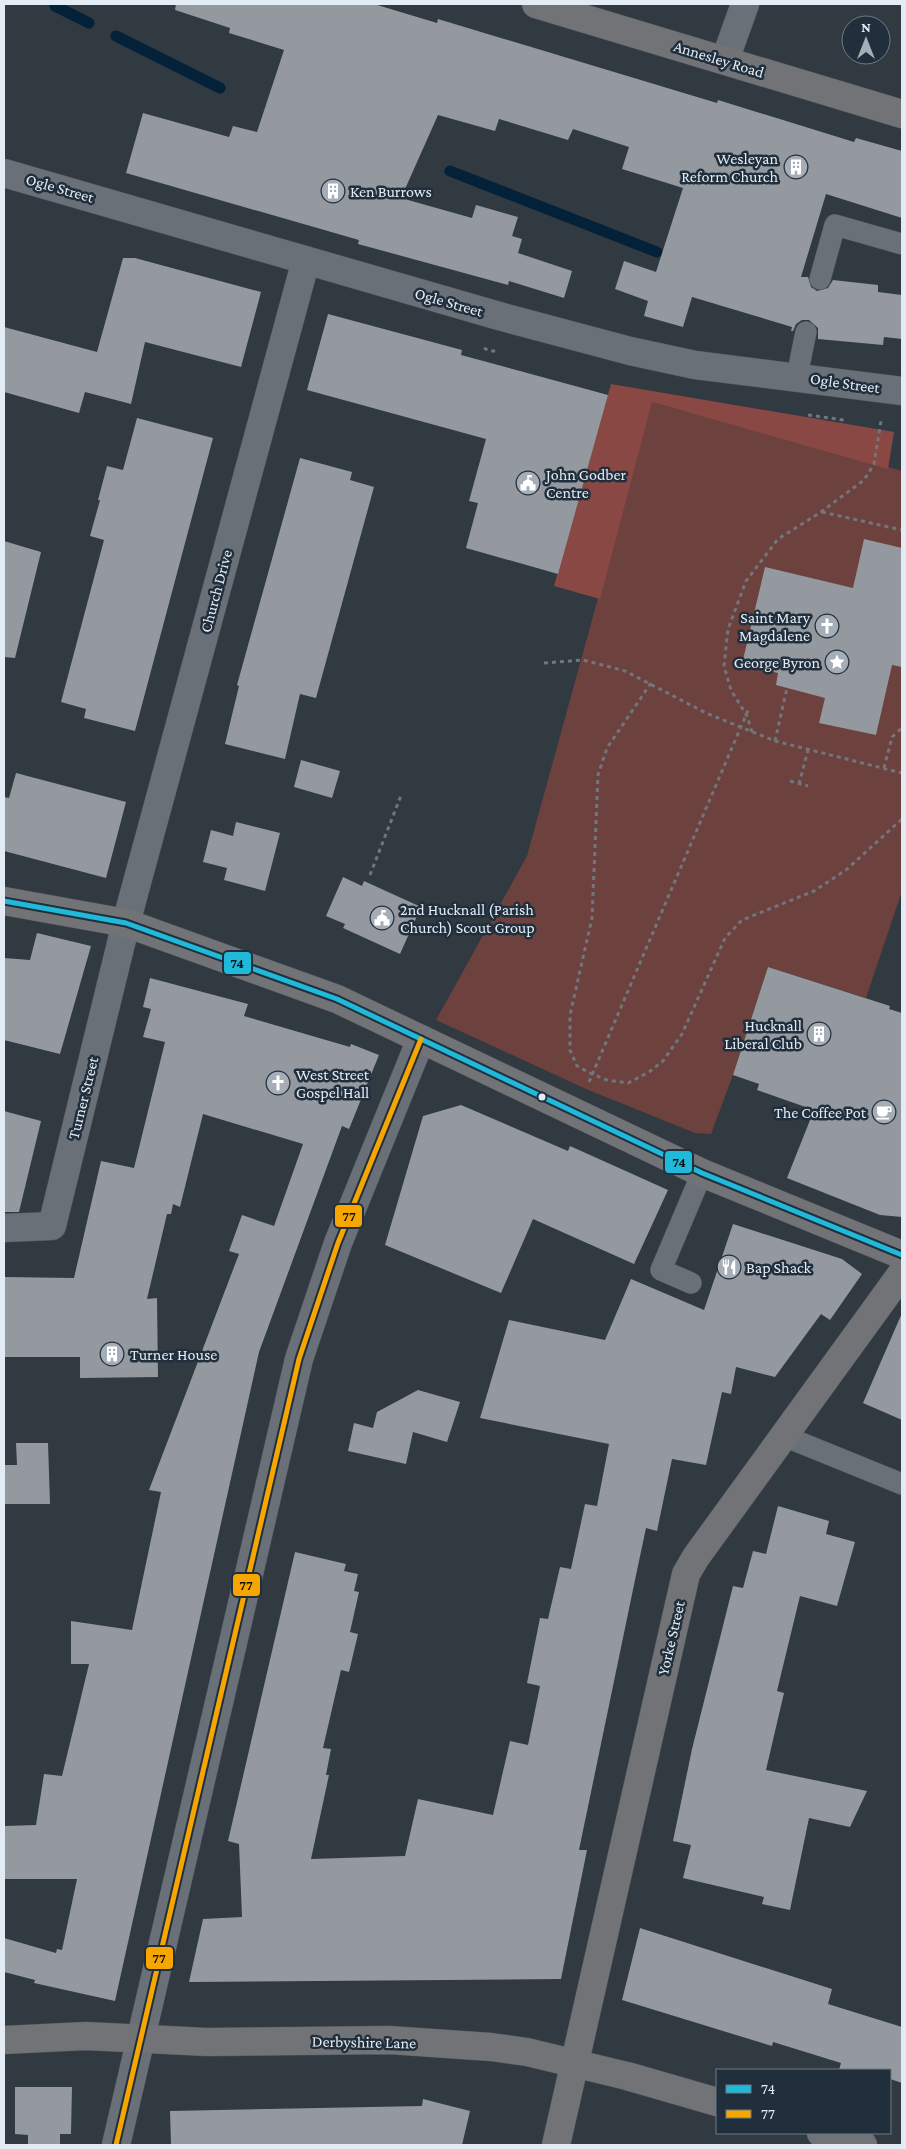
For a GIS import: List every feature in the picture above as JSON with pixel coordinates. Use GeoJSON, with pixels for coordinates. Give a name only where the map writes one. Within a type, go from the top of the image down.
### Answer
{"type":"FeatureCollection","features":[{"type":"Feature","properties":{"kind":"street","name":"Annesley Road"},"geometry":{"type":"LineString","coordinates":[[536,4],[902,114]]}},
{"type":"Feature","properties":{"kind":"street"},"geometry":{"type":"LineString","coordinates":[[725,60],[745,4]]}},
{"type":"Feature","properties":{"kind":"street","name":"Ogle Street"},"geometry":{"type":"LineString","coordinates":[[4,173],[499,316],[630,351],[695,365],[797,376],[902,391]]}},
{"type":"Feature","properties":{"kind":"street","name":"Church Drive"},"geometry":{"type":"LineString","coordinates":[[126,923],[306,260]]}},
{"type":"Feature","properties":{"kind":"street"},"geometry":{"type":"LineString","coordinates":[[4,901],[126,923],[337,999],[702,1173],[902,1255]]}},
{"type":"Feature","properties":{"kind":"street","name":"Turner Street"},"geometry":{"type":"LineString","coordinates":[[4,1228],[52,1226],[126,923]]}},
{"type":"Feature","properties":{"kind":"street"},"geometry":{"type":"LineString","coordinates":[[116,2145],[299,1359],[338,1243],[421,1039]]}},
{"type":"Feature","properties":{"kind":"street","name":"Yorke Street"},"geometry":{"type":"LineString","coordinates":[[556,2145],[686,1574],[696,1556],[902,1273]]}},
{"type":"Feature","properties":{"kind":"street","name":"Derbyshire Lane"},"geometry":{"type":"LineString","coordinates":[[4,2040],[86,2036],[207,2042],[389,2040],[491,2047],[527,2052],[627,2076],[716,2102]]}},
{"type":"Feature","properties":{"kind":"street"},"geometry":{"type":"LineString","coordinates":[[824,2134],[863,2145]]}},
{"type":"Feature","properties":{"kind":"lane"},"geometry":{"type":"LineString","coordinates":[[820,279],[835,225],[902,244]]}},
{"type":"Feature","properties":{"kind":"lane"},"geometry":{"type":"LineString","coordinates":[[797,376],[806,332]]}},
{"type":"Feature","properties":{"kind":"lane"},"geometry":{"type":"LineString","coordinates":[[691,1284],[661,1270],[702,1173]]}},
{"type":"Feature","properties":{"kind":"lane"},"geometry":{"type":"LineString","coordinates":[[784,1436],[902,1484]]}},
{"type":"Feature","properties":{"kind":"path"},"geometry":{"type":"LineString","coordinates":[[752,732],[746,716],[731,690],[724,666],[728,629],[746,581],[778,539],[821,512],[864,480],[874,464],[876,452]]}},
{"type":"Feature","properties":{"kind":"path"},"geometry":{"type":"LineString","coordinates":[[821,512],[902,530]]}},
{"type":"Feature","properties":{"kind":"path"},"geometry":{"type":"LineString","coordinates":[[544,663],[583,660],[625,671],[741,728],[776,741],[902,772]]}},
{"type":"Feature","properties":{"kind":"path"},"geometry":{"type":"LineString","coordinates":[[651,683],[607,748],[598,775],[592,918],[570,1015],[570,1050],[578,1066],[592,1074],[607,1080],[628,1082],[649,1072],[663,1061],[682,1034],[725,938],[742,920],[814,891],[846,870],[902,819]]}},
{"type":"Feature","properties":{"kind":"path"},"geometry":{"type":"LineString","coordinates":[[776,741],[787,688]]}},
{"type":"Feature","properties":{"kind":"path"},"geometry":{"type":"LineString","coordinates":[[592,1074],[750,708]]}},
{"type":"Feature","properties":{"kind":"path"},"geometry":{"type":"LineString","coordinates":[[884,768],[892,737],[902,728]]}},
{"type":"Feature","properties":{"kind":"path"},"geometry":{"type":"LineString","coordinates":[[799,784],[808,750]]}},
{"type":"Feature","properties":{"kind":"path"},"geometry":{"type":"LineString","coordinates":[[790,781],[808,786]]}},
{"type":"Feature","properties":{"kind":"path"},"geometry":{"type":"LineString","coordinates":[[370,875],[402,793]]}},
{"type":"Feature","properties":{"kind":"shaded area"},"geometry":{"type":"Polygon","coordinates":[[[611,384],[894,432],[888,469],[652,402],[600,599],[554,586],[611,384]]]}},
{"type":"Feature","properties":{"kind":"shaded area"},"geometry":{"type":"Polygon","coordinates":[[[652,402],[902,471],[902,891],[866,998],[768,967],[733,1075],[711,1134],[695,1133],[586,1089],[436,1020],[527,856],[652,402]]]}},
{"type":"Feature","properties":{"kind":"building"},"geometry":{"type":"Polygon","coordinates":[[[176,4],[374,4],[437,23],[438,19],[717,103],[718,100],[854,142],[856,138],[902,151],[902,218],[826,194],[801,277],[808,277],[811,287],[817,291],[828,288],[833,280],[878,285],[878,292],[902,295],[902,339],[884,337],[883,345],[818,339],[818,328],[809,320],[802,320],[791,331],[792,327],[692,297],[683,327],[644,316],[648,301],[615,289],[624,261],[656,272],[683,188],[622,169],[629,147],[573,129],[568,140],[499,119],[495,131],[438,115],[401,198],[472,218],[476,205],[518,217],[512,236],[522,239],[518,253],[572,271],[564,298],[509,281],[508,285],[358,244],[359,240],[126,173],[143,113],[229,137],[233,126],[257,132],[284,50],[229,33],[230,28],[175,10],[176,4]]]}},
{"type":"Feature","properties":{"kind":"building"},"geometry":{"type":"Polygon","coordinates":[[[123,258],[135,258],[261,292],[241,367],[145,342],[131,404],[85,392],[79,413],[4,392],[4,327],[97,352],[123,258]]]}},
{"type":"Feature","properties":{"kind":"building"},"geometry":{"type":"Polygon","coordinates":[[[328,314],[462,350],[461,355],[608,395],[558,574],[466,548],[478,503],[469,501],[486,439],[307,390],[328,314]]]}},
{"type":"Feature","properties":{"kind":"building"},"geometry":{"type":"Polygon","coordinates":[[[137,418],[213,438],[135,731],[84,718],[86,709],[61,702],[104,540],[90,536],[107,466],[123,470],[137,418]]]}},
{"type":"Feature","properties":{"kind":"building"},"geometry":{"type":"Polygon","coordinates":[[[300,458],[352,472],[350,480],[374,487],[316,698],[300,694],[285,759],[225,744],[239,686],[237,685],[300,458]]]}},
{"type":"Feature","properties":{"kind":"building","name":"Saint Mary Magdalene"},"geometry":{"type":"Polygon","coordinates":[[[864,539],[902,548],[902,667],[892,665],[876,735],[819,723],[825,698],[776,685],[778,673],[742,664],[765,567],[853,588],[864,539]]]}},
{"type":"Feature","properties":{"kind":"building"},"geometry":{"type":"Polygon","coordinates":[[[4,541],[41,552],[15,658],[4,657],[4,541]]]}},
{"type":"Feature","properties":{"kind":"building"},"geometry":{"type":"Polygon","coordinates":[[[301,760],[340,771],[332,798],[294,787],[301,760]]]}},
{"type":"Feature","properties":{"kind":"building"},"geometry":{"type":"Polygon","coordinates":[[[16,773],[126,802],[106,878],[4,851],[4,797],[9,798],[16,773]]]}},
{"type":"Feature","properties":{"kind":"building"},"geometry":{"type":"Polygon","coordinates":[[[236,822],[280,833],[265,891],[224,880],[227,868],[203,862],[211,830],[233,836],[236,822]]]}},
{"type":"Feature","properties":{"kind":"building","name":"2nd Hucknall (Parish Church) Scout Group"},"geometry":{"type":"Polygon","coordinates":[[[343,877],[362,886],[364,881],[421,907],[400,954],[343,928],[345,924],[326,916],[343,877]]]}},
{"type":"Feature","properties":{"kind":"building"},"geometry":{"type":"Polygon","coordinates":[[[37,933],[91,946],[60,1054],[4,1040],[4,958],[30,960],[37,933]]]}},
{"type":"Feature","properties":{"kind":"building"},"geometry":{"type":"Polygon","coordinates":[[[768,967],[890,1006],[889,1009],[902,1013],[902,1217],[880,1215],[787,1178],[814,1110],[757,1090],[759,1084],[733,1075],[768,967]]]}},
{"type":"Feature","properties":{"kind":"building"},"geometry":{"type":"Polygon","coordinates":[[[150,978],[248,1004],[244,1016],[350,1047],[351,1044],[379,1055],[349,1129],[342,1126],[259,1352],[115,2001],[34,1983],[35,1980],[4,1972],[4,1938],[56,1953],[57,1949],[62,1950],[77,1879],[4,1879],[4,1826],[36,1825],[44,1774],[62,1776],[89,1664],[71,1664],[71,1621],[132,1630],[161,1492],[149,1490],[239,1254],[229,1251],[242,1215],[274,1226],[303,1144],[203,1114],[180,1207],[173,1204],[171,1214],[167,1214],[147,1299],[157,1298],[158,1377],[80,1378],[80,1357],[4,1357],[4,1277],[74,1278],[101,1161],[134,1168],[165,1042],[143,1037],[151,1009],[143,1007],[150,978]]]}},
{"type":"Feature","properties":{"kind":"building"},"geometry":{"type":"Polygon","coordinates":[[[461,1105],[568,1151],[570,1146],[668,1190],[634,1264],[533,1219],[501,1293],[385,1245],[423,1116],[461,1105]]]}},
{"type":"Feature","properties":{"kind":"building"},"geometry":{"type":"Polygon","coordinates":[[[4,1111],[41,1121],[19,1212],[4,1212],[4,1111]]]}},
{"type":"Feature","properties":{"kind":"building"},"geometry":{"type":"Polygon","coordinates":[[[733,1224],[842,1259],[862,1274],[830,1320],[821,1314],[775,1377],[736,1367],[731,1394],[722,1392],[706,1465],[672,1459],[657,1531],[646,1528],[579,1850],[587,1850],[561,1979],[189,1982],[203,1919],[242,1917],[239,1844],[228,1841],[295,1552],[346,1564],[344,1571],[358,1574],[354,1591],[359,1592],[350,1632],[358,1634],[349,1672],[341,1670],[323,1748],[331,1749],[326,1775],[329,1775],[311,1859],[405,1856],[418,1799],[493,1815],[510,1741],[528,1745],[540,1686],[527,1683],[540,1618],[548,1619],[560,1567],[571,1569],[585,1504],[597,1506],[609,1444],[480,1418],[509,1320],[605,1340],[631,1279],[704,1310],[733,1224]]]}},
{"type":"Feature","properties":{"kind":"building"},"geometry":{"type":"Polygon","coordinates":[[[902,1313],[902,1420],[863,1403],[902,1313]]]}},
{"type":"Feature","properties":{"kind":"building"},"geometry":{"type":"Polygon","coordinates":[[[418,1390],[460,1402],[447,1442],[413,1432],[406,1464],[348,1451],[354,1423],[373,1428],[377,1412],[418,1390]]]}},
{"type":"Feature","properties":{"kind":"building"},"geometry":{"type":"Polygon","coordinates":[[[16,1443],[48,1443],[50,1504],[4,1504],[4,1465],[17,1465],[16,1443]]]}},
{"type":"Feature","properties":{"kind":"building"},"geometry":{"type":"Polygon","coordinates":[[[778,1506],[829,1521],[826,1534],[855,1542],[837,1606],[800,1596],[777,1691],[784,1693],[766,1770],[867,1791],[850,1827],[809,1818],[790,1910],[762,1904],[764,1897],[683,1878],[691,1845],[673,1841],[692,1749],[733,1586],[743,1588],[753,1551],[766,1554],[778,1506]]]}},
{"type":"Feature","properties":{"kind":"building"},"geometry":{"type":"Polygon","coordinates":[[[640,1928],[832,1989],[828,2004],[902,2027],[902,2083],[891,2079],[891,2069],[839,2069],[841,2063],[773,2042],[772,2046],[622,2000],[640,1928]]]}},
{"type":"Feature","properties":{"kind":"building"},"geometry":{"type":"Polygon","coordinates":[[[15,2087],[72,2087],[71,2134],[60,2134],[60,2145],[28,2145],[28,2135],[15,2134],[15,2087]]]}},
{"type":"Feature","properties":{"kind":"building"},"geometry":{"type":"Polygon","coordinates":[[[423,2099],[470,2111],[462,2145],[171,2145],[170,2111],[422,2106],[423,2099]]]}},
{"type":"Feature","properties":{"kind":"waterway"},"geometry":{"type":"LineString","coordinates":[[55,6],[89,23]]}},
{"type":"Feature","properties":{"kind":"waterway"},"geometry":{"type":"LineString","coordinates":[[116,36],[220,88]]}},
{"type":"Feature","properties":{"kind":"waterway"},"geometry":{"type":"LineString","coordinates":[[450,171],[657,252]]}},
{"type":"Feature","properties":{"kind":"transit line","name":"74"},"geometry":{"type":"LineString","coordinates":[[4,901],[126,923],[337,999],[702,1173],[902,1255]]}},
{"type":"Feature","properties":{"kind":"transit line","name":"77"},"geometry":{"type":"LineString","coordinates":[[116,2145],[299,1359],[338,1243],[421,1039]]}},
{"type":"Feature","properties":{"kind":"place","name":"Wesleyan Reform Church"},"geometry":{"type":"Point","coordinates":[796,167]}},
{"type":"Feature","properties":{"kind":"place","name":"Ken Burrows"},"geometry":{"type":"Point","coordinates":[333,191]}},
{"type":"Feature","properties":{"kind":"place","name":"John Godber Centre"},"geometry":{"type":"Point","coordinates":[528,483]}},
{"type":"Feature","properties":{"kind":"place","name":"Saint Mary Magdalene"},"geometry":{"type":"Point","coordinates":[827,626]}},
{"type":"Feature","properties":{"kind":"place","name":"George Byron"},"geometry":{"type":"Point","coordinates":[837,662]}},
{"type":"Feature","properties":{"kind":"place","name":"2nd Hucknall (Parish Church) Scout Group"},"geometry":{"type":"Point","coordinates":[382,918]}},
{"type":"Feature","properties":{"kind":"place","name":"Hucknall Liberal Club"},"geometry":{"type":"Point","coordinates":[819,1034]}},
{"type":"Feature","properties":{"kind":"place","name":"West Street Gospel Hall"},"geometry":{"type":"Point","coordinates":[278,1083]}},
{"type":"Feature","properties":{"kind":"place","name":"The Coffee Pot"},"geometry":{"type":"Point","coordinates":[884,1112]}},
{"type":"Feature","properties":{"kind":"place","name":"Bap Shack"},"geometry":{"type":"Point","coordinates":[729,1267]}},
{"type":"Feature","properties":{"kind":"place","name":"Turner House"},"geometry":{"type":"Point","coordinates":[112,1354]}}]}
